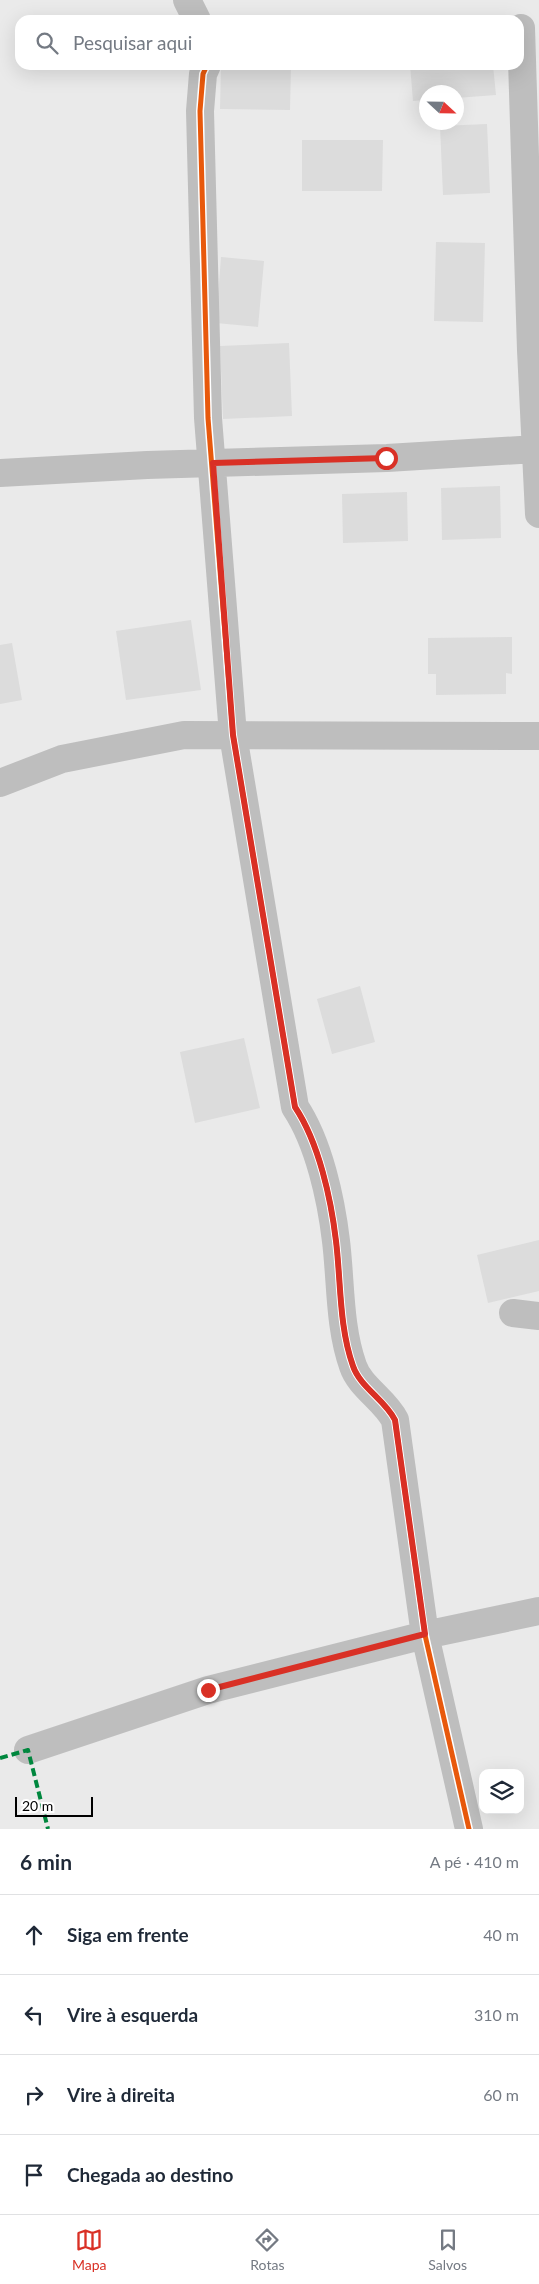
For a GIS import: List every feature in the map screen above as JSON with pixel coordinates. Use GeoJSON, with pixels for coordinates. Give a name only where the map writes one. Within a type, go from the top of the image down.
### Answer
{"type":"FeatureCollection","features":[{"type":"Feature","properties":{"kind":"street"},"geometry":{"type":"LineString","coordinates":[[187,0],[194,15]]}},
{"type":"Feature","properties":{"kind":"street"},"geometry":{"type":"LineString","coordinates":[[526,28],[539,514]]}},
{"type":"Feature","properties":{"kind":"street"},"geometry":{"type":"LineString","coordinates":[[205,70],[200,111],[208,418],[233,735],[295,1107],[312,1139],[324,1182],[336,1241],[340,1294],[353,1368],[390,1410],[395,1420],[425,1634],[469,1829]]}},
{"type":"Feature","properties":{"kind":"street"},"geometry":{"type":"LineString","coordinates":[[0,474],[64,468],[386,458],[536,449]]}},
{"type":"Feature","properties":{"kind":"street"},"geometry":{"type":"LineString","coordinates":[[0,783],[62,759],[124,745],[184,735],[539,736]]}},
{"type":"Feature","properties":{"kind":"street"},"geometry":{"type":"LineString","coordinates":[[28,1750],[208,1690],[425,1634],[539,1611]]}},
{"type":"Feature","properties":{"kind":"shaded area"},"geometry":{"type":"Polygon","coordinates":[[[0,0],[539,0],[539,1829],[0,1829],[0,0]]]}},
{"type":"Feature","properties":{"kind":"building"},"geometry":{"type":"Polygon","coordinates":[[[221,70],[291,70],[290,110],[220,109],[221,70]]]}},
{"type":"Feature","properties":{"kind":"building"},"geometry":{"type":"Polygon","coordinates":[[[410,70],[494,70],[496,95],[464,97],[464,85],[419,85],[419,101],[413,101],[410,70]]]}},
{"type":"Feature","properties":{"kind":"building"},"geometry":{"type":"Polygon","coordinates":[[[487,124],[490,193],[443,195],[440,130],[464,130],[464,125],[487,124]]]}},
{"type":"Feature","properties":{"kind":"building"},"geometry":{"type":"Polygon","coordinates":[[[302,140],[383,140],[382,191],[302,191],[302,140]]]}},
{"type":"Feature","properties":{"kind":"building"},"geometry":{"type":"Polygon","coordinates":[[[436,242],[485,243],[483,322],[434,321],[436,242]]]}},
{"type":"Feature","properties":{"kind":"building"},"geometry":{"type":"Polygon","coordinates":[[[221,257],[264,261],[258,327],[216,323],[221,257]]]}},
{"type":"Feature","properties":{"kind":"building"},"geometry":{"type":"Polygon","coordinates":[[[289,343],[292,416],[223,419],[220,346],[289,343]]]}},
{"type":"Feature","properties":{"kind":"building"},"geometry":{"type":"Polygon","coordinates":[[[500,486],[501,538],[442,540],[441,488],[500,486]]]}},
{"type":"Feature","properties":{"kind":"building"},"geometry":{"type":"Polygon","coordinates":[[[407,492],[408,541],[343,543],[342,494],[407,492]]]}},
{"type":"Feature","properties":{"kind":"building"},"geometry":{"type":"Polygon","coordinates":[[[191,620],[201,690],[126,700],[116,631],[191,620]]]}},
{"type":"Feature","properties":{"kind":"building"},"geometry":{"type":"Polygon","coordinates":[[[512,637],[512,674],[506,673],[506,694],[436,695],[436,674],[428,674],[428,638],[512,637]]]}},
{"type":"Feature","properties":{"kind":"building"},"geometry":{"type":"Polygon","coordinates":[[[12,643],[22,700],[0,704],[0,645],[12,643]]]}},
{"type":"Feature","properties":{"kind":"building"},"geometry":{"type":"Polygon","coordinates":[[[360,986],[375,1042],[332,1054],[317,999],[360,986]]]}},
{"type":"Feature","properties":{"kind":"building"},"geometry":{"type":"Polygon","coordinates":[[[244,1038],[260,1108],[195,1123],[180,1052],[244,1038]]]}},
{"type":"Feature","properties":{"kind":"building"},"geometry":{"type":"Polygon","coordinates":[[[539,1240],[539,1291],[488,1303],[477,1255],[539,1240]]]}},
{"type":"Feature","properties":{"kind":"marked path"},"geometry":{"type":"LineString","coordinates":[[0,1758],[28,1750],[48,1829]]}},
{"type":"Feature","properties":{"kind":"cycle path"},"geometry":{"type":"LineString","coordinates":[[205,70],[200,111],[208,418],[233,735],[295,1107],[311,1137],[323,1172],[331,1207],[348,1351],[356,1374],[395,1420],[425,1635],[469,1829]]}},
{"type":"Feature","properties":{"kind":"route"},"geometry":{"type":"LineString","coordinates":[[208,1690],[425,1634],[395,1420],[390,1410],[353,1368],[340,1294],[336,1241],[324,1182],[312,1139],[295,1107],[233,735],[213,463],[386,458]]}}]}
